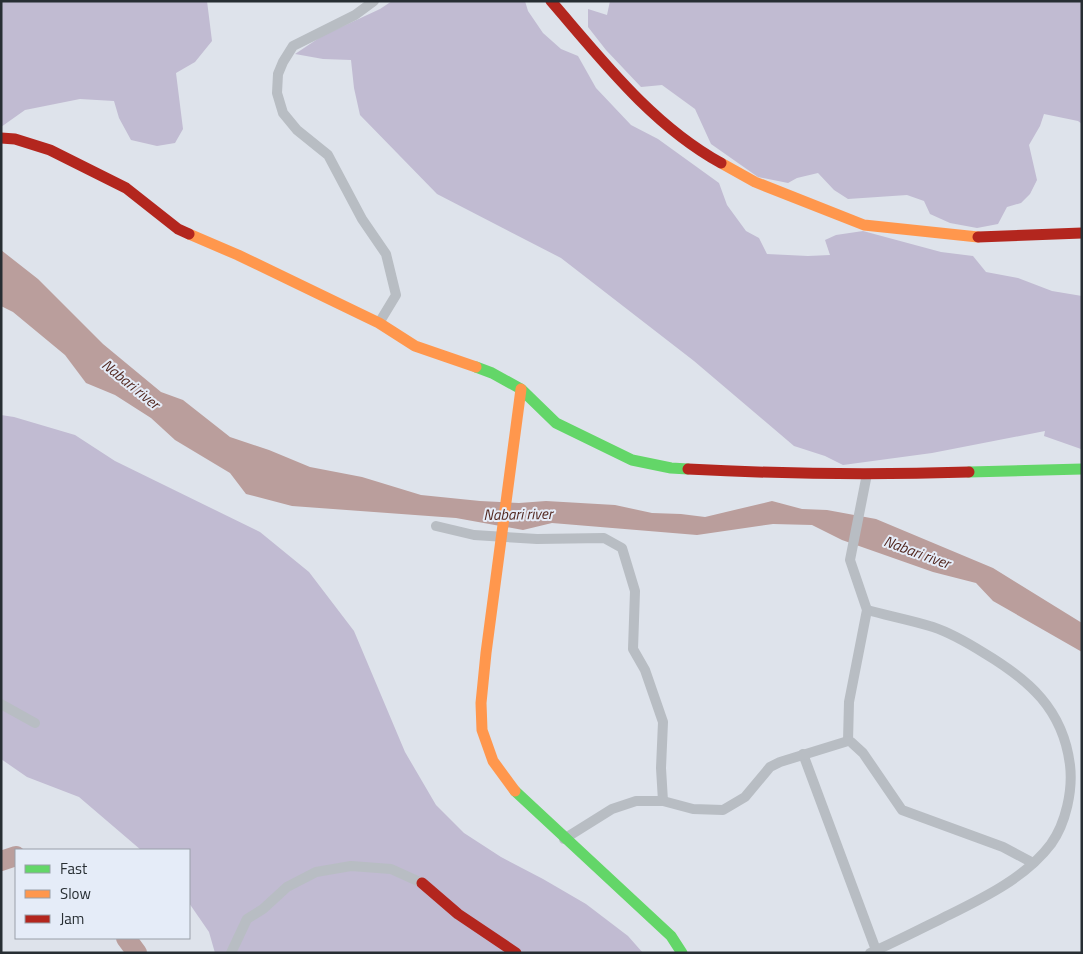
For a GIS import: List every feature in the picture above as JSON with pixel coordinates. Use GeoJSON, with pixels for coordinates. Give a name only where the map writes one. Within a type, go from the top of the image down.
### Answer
{"type":"FeatureCollection","features":[{"type":"Feature","properties":{"kind":"main road"},"geometry":{"type":"LineString","coordinates":[[550,1],[626,87],[657,117],[704,154],[755,182],[864,225],[971,237],[1082,233]]}},
{"type":"Feature","properties":{"kind":"main road"},"geometry":{"type":"LineString","coordinates":[[1,138],[50,150],[126,188],[178,229],[246,259],[379,323],[415,346],[492,373],[521,389],[556,423],[632,460],[671,468],[767,473],[867,474],[1082,468]]}},
{"type":"Feature","properties":{"kind":"main road"},"geometry":{"type":"LineString","coordinates":[[521,389],[486,653],[481,703],[482,730],[493,761],[512,788],[564,839],[670,936],[682,953]]}},
{"type":"Feature","properties":{"kind":"main road"},"geometry":{"type":"LineString","coordinates":[[422,883],[458,914],[516,953]]}},
{"type":"Feature","properties":{"kind":"street"},"geometry":{"type":"LineString","coordinates":[[374,1],[355,15],[293,46],[278,74],[277,93],[283,114],[297,130],[328,155],[362,219],[386,254],[396,295],[379,323]]}},
{"type":"Feature","properties":{"kind":"street"},"geometry":{"type":"LineString","coordinates":[[848,741],[849,702],[867,610],[850,560],[867,474]]}},
{"type":"Feature","properties":{"kind":"street"},"geometry":{"type":"LineString","coordinates":[[436,526],[474,535],[537,540],[604,538],[622,548],[635,591],[633,649],[645,670],[663,722],[661,768],[663,801]]}},
{"type":"Feature","properties":{"kind":"street"},"geometry":{"type":"LineString","coordinates":[[803,754],[873,951],[995,892],[1033,863],[1051,844],[1066,814],[1072,781],[1068,747],[1053,714],[1035,690],[1017,673],[967,643],[934,628],[867,610]]}},
{"type":"Feature","properties":{"kind":"street"},"geometry":{"type":"LineString","coordinates":[[1,704],[36,723]]}},
{"type":"Feature","properties":{"kind":"street"},"geometry":{"type":"LineString","coordinates":[[564,839],[612,809],[636,800],[663,801],[693,809],[723,810],[744,798],[770,767],[803,754],[848,741],[863,753],[902,810],[1004,847],[1033,863]]}},
{"type":"Feature","properties":{"kind":"street"},"geometry":{"type":"LineString","coordinates":[[231,953],[247,919],[263,909],[286,887],[316,872],[351,866],[391,869],[422,883]]}},
{"type":"Feature","properties":{"kind":"shaded area"},"geometry":{"type":"Polygon","coordinates":[[[1,1],[207,1],[212,41],[195,62],[176,73],[183,129],[175,143],[157,146],[131,140],[119,118],[114,101],[80,99],[25,110],[1,127],[1,1]]]}},
{"type":"Feature","properties":{"kind":"shaded area"},"geometry":{"type":"Polygon","coordinates":[[[392,1],[525,1],[528,11],[543,33],[561,49],[578,56],[596,88],[631,125],[658,139],[719,183],[727,205],[746,231],[759,238],[767,254],[830,255],[825,240],[836,235],[863,231],[941,252],[973,256],[986,272],[1018,278],[1052,291],[1082,296],[1081,449],[1044,436],[1045,431],[932,453],[843,465],[825,456],[794,446],[694,361],[561,258],[437,194],[360,115],[354,88],[351,60],[323,59],[295,54],[322,36],[380,9],[392,1]]]}},
{"type":"Feature","properties":{"kind":"shaded area"},"geometry":{"type":"Polygon","coordinates":[[[610,1],[1082,1],[1082,124],[1078,121],[1044,114],[1040,126],[1029,145],[1037,180],[1030,194],[1021,203],[1007,207],[998,224],[977,228],[950,223],[930,214],[924,201],[907,195],[848,199],[834,190],[818,173],[797,178],[788,183],[758,177],[711,144],[695,109],[662,85],[641,87],[606,50],[588,27],[588,9],[607,15],[610,1]]]}},
{"type":"Feature","properties":{"kind":"shaded area"},"geometry":{"type":"Polygon","coordinates":[[[1,415],[75,435],[115,461],[260,532],[309,572],[354,631],[405,752],[436,805],[464,833],[501,857],[586,904],[628,936],[643,953],[215,953],[209,932],[190,904],[190,849],[140,849],[79,797],[27,777],[1,759],[1,415]]]}},
{"type":"Feature","properties":{"kind":"water","name":"Nabari river"},"geometry":{"type":"Polygon","coordinates":[[[1,250],[38,279],[103,344],[161,392],[183,400],[230,437],[269,450],[310,467],[362,477],[421,495],[480,501],[519,503],[546,501],[615,505],[652,513],[705,517],[772,501],[802,509],[827,510],[876,519],[993,568],[1082,623],[1082,652],[993,601],[976,583],[933,572],[842,540],[812,525],[773,524],[697,535],[552,523],[523,530],[456,518],[292,506],[246,494],[230,473],[175,440],[151,418],[115,395],[86,383],[65,355],[13,312],[1,306],[1,250]]]}},
{"type":"Feature","properties":{"kind":"waterway"},"geometry":{"type":"LineString","coordinates":[[1,861],[15,856]]}},
{"type":"Feature","properties":{"kind":"waterway"},"geometry":{"type":"LineString","coordinates":[[127,939],[137,953]]}},
{"type":"Feature","properties":{"kind":"traffic: fast"},"geometry":{"type":"LineString","coordinates":[[476,367],[492,373],[521,389],[556,423],[632,460],[671,468],[688,469]]}},
{"type":"Feature","properties":{"kind":"traffic: fast"},"geometry":{"type":"LineString","coordinates":[[969,472],[1082,469]]}},
{"type":"Feature","properties":{"kind":"traffic: fast"},"geometry":{"type":"LineString","coordinates":[[515,791],[671,936],[682,953]]}},
{"type":"Feature","properties":{"kind":"traffic: slow"},"geometry":{"type":"LineString","coordinates":[[721,163],[755,182],[864,225],[978,237]]}},
{"type":"Feature","properties":{"kind":"traffic: slow"},"geometry":{"type":"LineString","coordinates":[[189,234],[238,255],[379,323],[415,346],[476,367]]}},
{"type":"Feature","properties":{"kind":"traffic: slow"},"geometry":{"type":"LineString","coordinates":[[515,791],[493,761],[482,730],[481,703],[521,389]]}},
{"type":"Feature","properties":{"kind":"traffic: jam"},"geometry":{"type":"LineString","coordinates":[[551,1],[609,68],[650,111],[696,148],[721,163]]}},
{"type":"Feature","properties":{"kind":"traffic: jam"},"geometry":{"type":"LineString","coordinates":[[1,138],[15,139],[50,150],[126,188],[178,229],[189,234]]}},
{"type":"Feature","properties":{"kind":"traffic: jam"},"geometry":{"type":"LineString","coordinates":[[978,237],[1082,233]]}},
{"type":"Feature","properties":{"kind":"traffic: jam"},"geometry":{"type":"LineString","coordinates":[[688,469],[829,474],[969,472]]}},
{"type":"Feature","properties":{"kind":"traffic: jam"},"geometry":{"type":"LineString","coordinates":[[422,883],[458,914],[516,953]]}}]}
